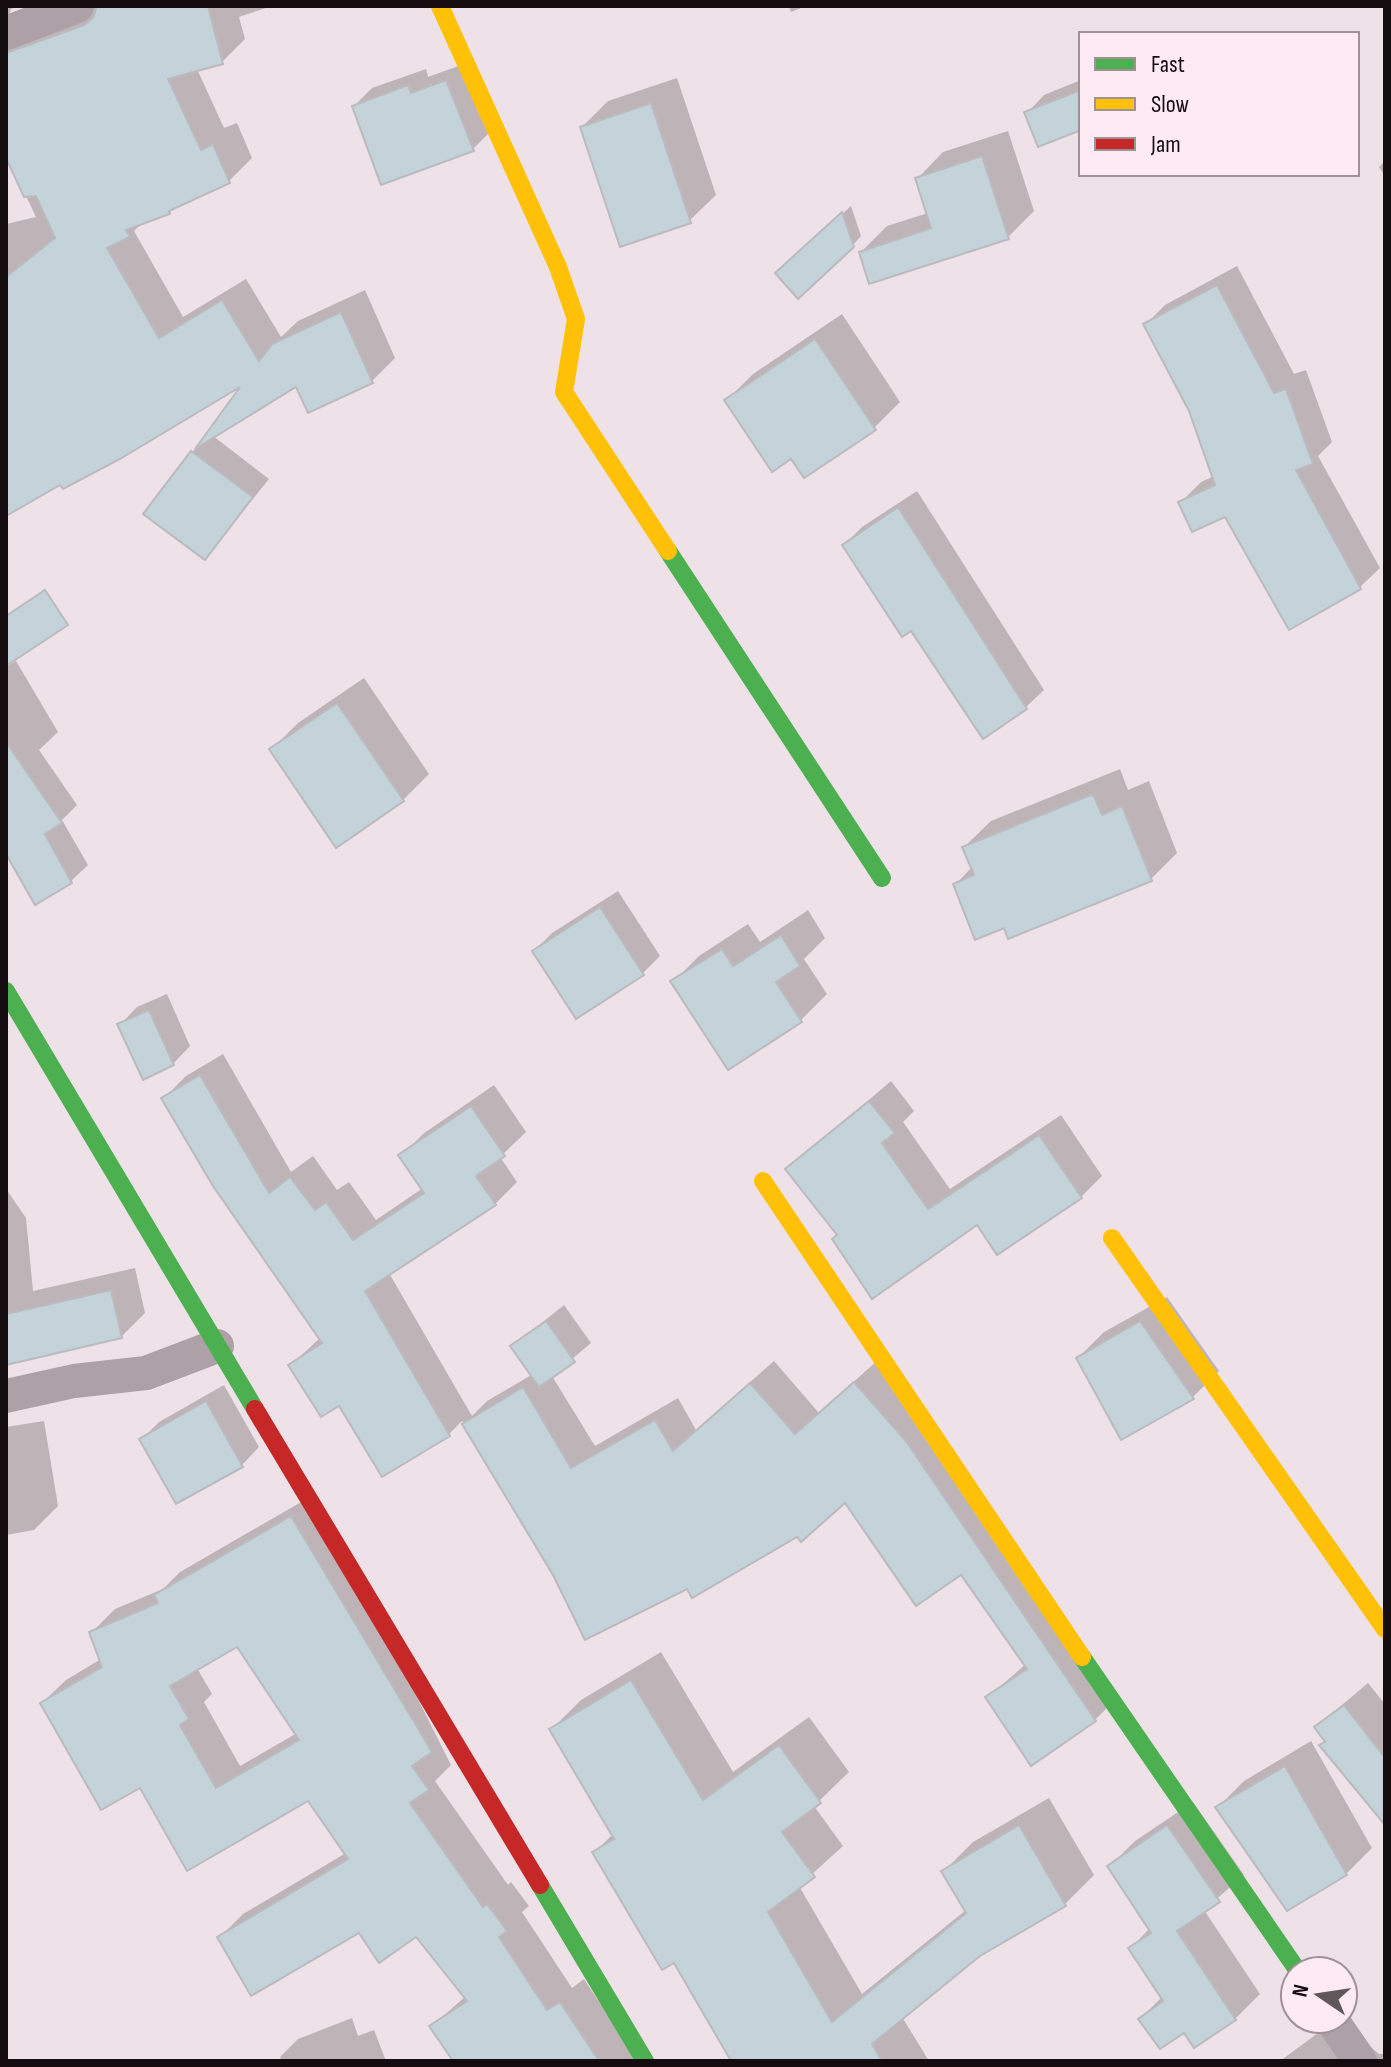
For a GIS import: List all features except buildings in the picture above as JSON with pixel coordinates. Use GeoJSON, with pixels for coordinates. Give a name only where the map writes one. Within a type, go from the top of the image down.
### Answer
{"type":"FeatureCollection","features":[{"type":"Feature","properties":{"kind":"street"},"geometry":{"type":"LineString","coordinates":[[6,33],[77,6]]}},
{"type":"Feature","properties":{"kind":"street"},"geometry":{"type":"LineString","coordinates":[[440,6],[558,267],[576,319],[564,392],[882,878]]}},
{"type":"Feature","properties":{"kind":"street"},"geometry":{"type":"LineString","coordinates":[[6,991],[645,2061]]}},
{"type":"Feature","properties":{"kind":"street"},"geometry":{"type":"LineString","coordinates":[[763,1181],[1022,1570],[1287,1955]]}},
{"type":"Feature","properties":{"kind":"street"},"geometry":{"type":"LineString","coordinates":[[1112,1238],[1385,1629]]}},
{"type":"Feature","properties":{"kind":"street"},"geometry":{"type":"LineString","coordinates":[[6,1396],[74,1381],[146,1373],[217,1346]]}},
{"type":"Feature","properties":{"kind":"street"},"geometry":{"type":"LineString","coordinates":[[1342,2035],[1360,2061]]}},
{"type":"Feature","properties":{"kind":"traffic: fast"},"geometry":{"type":"LineString","coordinates":[[668,551],[882,878]]}},
{"type":"Feature","properties":{"kind":"traffic: fast"},"geometry":{"type":"LineString","coordinates":[[6,991],[255,1409]]}},
{"type":"Feature","properties":{"kind":"traffic: fast"},"geometry":{"type":"LineString","coordinates":[[1082,1657],[1287,1955]]}},
{"type":"Feature","properties":{"kind":"traffic: fast"},"geometry":{"type":"LineString","coordinates":[[540,1885],[645,2061]]}},
{"type":"Feature","properties":{"kind":"traffic: slow"},"geometry":{"type":"LineString","coordinates":[[440,6],[558,267],[576,319],[564,392],[668,551]]}},
{"type":"Feature","properties":{"kind":"traffic: slow"},"geometry":{"type":"LineString","coordinates":[[763,1181],[1082,1657]]}},
{"type":"Feature","properties":{"kind":"traffic: slow"},"geometry":{"type":"LineString","coordinates":[[1112,1238],[1385,1629]]}},
{"type":"Feature","properties":{"kind":"traffic: jam"},"geometry":{"type":"LineString","coordinates":[[255,1409],[540,1885]]}}]}
